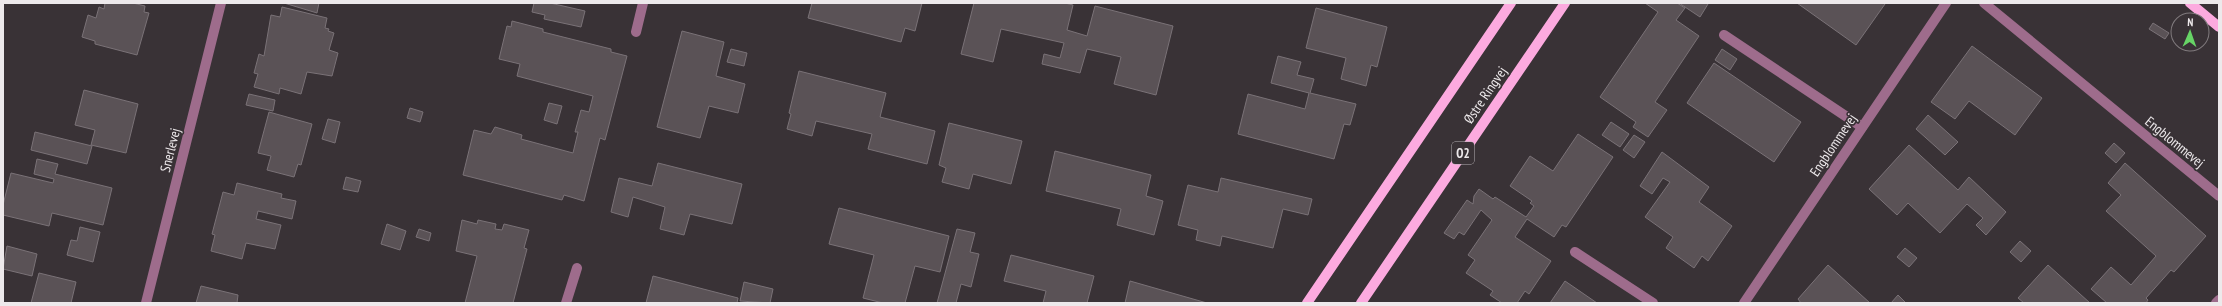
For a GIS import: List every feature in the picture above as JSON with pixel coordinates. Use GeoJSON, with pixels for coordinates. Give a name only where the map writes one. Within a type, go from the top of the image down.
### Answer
{"type":"FeatureCollection","features":[{"type":"Feature","properties":{"kind":"main road"},"geometry":{"type":"LineString","coordinates":[[1308,303],[1511,3]]}},
{"type":"Feature","properties":{"kind":"main road","name":"Østre Ringvej"},"geometry":{"type":"LineString","coordinates":[[1361,303],[1565,3]]}},
{"type":"Feature","properties":{"kind":"main road"},"geometry":{"type":"LineString","coordinates":[[2190,3],[2219,27]]}},
{"type":"Feature","properties":{"kind":"street","name":"Snerlevej"},"geometry":{"type":"LineString","coordinates":[[146,303],[221,3]]}},
{"type":"Feature","properties":{"kind":"street"},"geometry":{"type":"LineString","coordinates":[[636,32],[643,3]]}},
{"type":"Feature","properties":{"kind":"street","name":"Engblommevej"},"geometry":{"type":"LineString","coordinates":[[1744,303],[1946,3]]}},
{"type":"Feature","properties":{"kind":"street","name":"Engblommevej"},"geometry":{"type":"LineString","coordinates":[[1984,3],[2219,196]]}},
{"type":"Feature","properties":{"kind":"street"},"geometry":{"type":"LineString","coordinates":[[1724,35],[1862,127]]}},
{"type":"Feature","properties":{"kind":"street"},"geometry":{"type":"LineString","coordinates":[[1575,252],[1653,303]]}},
{"type":"Feature","properties":{"kind":"street"},"geometry":{"type":"LineString","coordinates":[[566,303],[577,268]]}},
{"type":"Feature","properties":{"kind":"street"},"geometry":{"type":"LineString","coordinates":[[2216,303],[2219,300]]}},
{"type":"Feature","properties":{"kind":"building"},"geometry":{"type":"Polygon","coordinates":[[[105,3],[133,3],[145,6],[144,12],[149,13],[137,55],[95,44],[95,41],[82,37],[88,15],[96,18],[99,7],[104,9],[105,3]]]}},
{"type":"Feature","properties":{"kind":"building"},"geometry":{"type":"Polygon","coordinates":[[[284,3],[319,3],[317,13],[284,3]]]}},
{"type":"Feature","properties":{"kind":"building"},"geometry":{"type":"Polygon","coordinates":[[[534,3],[550,3],[585,11],[581,27],[544,19],[545,15],[532,12],[534,3]]]}},
{"type":"Feature","properties":{"kind":"building"},"geometry":{"type":"Polygon","coordinates":[[[812,3],[922,3],[915,31],[905,28],[901,42],[808,18],[812,3]]]}},
{"type":"Feature","properties":{"kind":"building"},"geometry":{"type":"Polygon","coordinates":[[[974,3],[1065,3],[1073,5],[1067,30],[1087,36],[1095,6],[1173,26],[1156,95],[1114,84],[1121,57],[1087,49],[1080,73],[1042,64],[1044,54],[1060,58],[1064,43],[1001,29],[993,62],[961,54],[974,3]]]}},
{"type":"Feature","properties":{"kind":"building"},"geometry":{"type":"Polygon","coordinates":[[[1645,3],[1677,3],[1685,8],[1676,20],[1699,36],[1655,102],[1667,110],[1648,137],[1633,127],[1636,122],[1600,97],[1658,12],[1645,3]]]}},
{"type":"Feature","properties":{"kind":"building"},"geometry":{"type":"Polygon","coordinates":[[[1679,3],[1706,3],[1708,4],[1700,17],[1679,3]]]}},
{"type":"Feature","properties":{"kind":"building"},"geometry":{"type":"Polygon","coordinates":[[[1797,3],[1883,3],[1885,4],[1856,45],[1797,3]]]}},
{"type":"Feature","properties":{"kind":"building"},"geometry":{"type":"Polygon","coordinates":[[[282,7],[327,18],[325,28],[334,33],[329,50],[338,53],[332,76],[307,72],[301,94],[280,88],[279,94],[254,87],[258,74],[254,73],[259,54],[264,56],[271,15],[280,17],[282,7]]]}},
{"type":"Feature","properties":{"kind":"building"},"geometry":{"type":"Polygon","coordinates":[[[1316,8],[1387,27],[1377,67],[1371,65],[1366,86],[1341,79],[1346,58],[1306,48],[1316,8]]]}},
{"type":"Feature","properties":{"kind":"building"},"geometry":{"type":"Polygon","coordinates":[[[512,21],[543,29],[543,32],[611,49],[611,52],[627,56],[605,140],[600,138],[584,201],[564,195],[562,200],[463,175],[474,130],[491,134],[495,127],[522,135],[521,139],[573,153],[578,132],[575,132],[581,110],[589,112],[593,96],[517,76],[520,64],[499,59],[507,26],[511,27],[512,21]]]}},
{"type":"Feature","properties":{"kind":"building"},"geometry":{"type":"Polygon","coordinates":[[[2153,23],[2169,33],[2165,39],[2149,29],[2153,23]]]}},
{"type":"Feature","properties":{"kind":"building"},"geometry":{"type":"Polygon","coordinates":[[[682,31],[724,42],[716,76],[745,84],[738,113],[709,106],[700,138],[657,127],[682,31]]]}},
{"type":"Feature","properties":{"kind":"building"},"geometry":{"type":"Polygon","coordinates":[[[1972,46],[2042,98],[2015,135],[1969,101],[1955,119],[1931,102],[1972,46]]]}},
{"type":"Feature","properties":{"kind":"building"},"geometry":{"type":"Polygon","coordinates":[[[731,49],[747,53],[744,66],[727,62],[731,49]]]}},
{"type":"Feature","properties":{"kind":"building"},"geometry":{"type":"Polygon","coordinates":[[[1722,49],[1737,59],[1730,70],[1715,60],[1722,49]]]}},
{"type":"Feature","properties":{"kind":"building"},"geometry":{"type":"Polygon","coordinates":[[[1278,56],[1301,62],[1297,75],[1314,79],[1310,93],[1356,104],[1350,125],[1344,124],[1334,159],[1238,134],[1248,94],[1305,109],[1309,93],[1271,83],[1278,56]]]}},
{"type":"Feature","properties":{"kind":"building"},"geometry":{"type":"Polygon","coordinates":[[[1714,63],[1801,122],[1774,162],[1687,103],[1714,63]]]}},
{"type":"Feature","properties":{"kind":"building"},"geometry":{"type":"Polygon","coordinates":[[[799,71],[886,93],[880,117],[935,131],[927,164],[868,149],[872,134],[816,121],[812,136],[787,129],[791,114],[789,113],[799,71]]]}},
{"type":"Feature","properties":{"kind":"building"},"geometry":{"type":"Polygon","coordinates":[[[84,90],[138,104],[126,153],[91,145],[95,130],[75,125],[84,90]]]}},
{"type":"Feature","properties":{"kind":"building"},"geometry":{"type":"Polygon","coordinates":[[[249,94],[275,100],[273,111],[246,105],[249,94]]]}},
{"type":"Feature","properties":{"kind":"building"},"geometry":{"type":"Polygon","coordinates":[[[549,103],[562,106],[557,124],[544,120],[549,103]]]}},
{"type":"Feature","properties":{"kind":"building"},"geometry":{"type":"Polygon","coordinates":[[[410,108],[423,112],[420,122],[407,118],[410,108]]]}},
{"type":"Feature","properties":{"kind":"building"},"geometry":{"type":"Polygon","coordinates":[[[269,112],[312,124],[301,165],[298,164],[294,177],[267,170],[271,156],[258,153],[269,112]]]}},
{"type":"Feature","properties":{"kind":"building"},"geometry":{"type":"Polygon","coordinates":[[[1928,115],[1958,142],[1945,155],[1916,129],[1928,115]]]}},
{"type":"Feature","properties":{"kind":"building"},"geometry":{"type":"Polygon","coordinates":[[[328,119],[340,122],[335,143],[322,139],[328,119]]]}},
{"type":"Feature","properties":{"kind":"building"},"geometry":{"type":"Polygon","coordinates":[[[1611,122],[1629,134],[1620,147],[1602,135],[1611,122]]]}},
{"type":"Feature","properties":{"kind":"building"},"geometry":{"type":"Polygon","coordinates":[[[949,123],[1022,141],[1011,184],[973,174],[969,189],[942,182],[946,168],[939,165],[949,123]]]}},
{"type":"Feature","properties":{"kind":"building"},"geometry":{"type":"Polygon","coordinates":[[[35,132],[92,146],[87,164],[31,150],[35,132]]]}},
{"type":"Feature","properties":{"kind":"building"},"geometry":{"type":"Polygon","coordinates":[[[1578,134],[1613,157],[1566,227],[1562,225],[1554,237],[1527,219],[1515,237],[1551,261],[1529,294],[1525,291],[1517,303],[1502,303],[1490,295],[1493,291],[1466,273],[1475,260],[1468,255],[1492,220],[1481,210],[1464,235],[1459,232],[1454,239],[1444,233],[1467,200],[1473,204],[1474,196],[1479,189],[1493,199],[1495,197],[1526,217],[1534,206],[1530,203],[1532,201],[1510,186],[1530,156],[1553,171],[1578,134]]]}},
{"type":"Feature","properties":{"kind":"building"},"geometry":{"type":"Polygon","coordinates":[[[1634,135],[1645,142],[1634,158],[1623,150],[1634,135]]]}},
{"type":"Feature","properties":{"kind":"building"},"geometry":{"type":"Polygon","coordinates":[[[2114,143],[2125,153],[2116,163],[2105,153],[2114,143]]]}},
{"type":"Feature","properties":{"kind":"building"},"geometry":{"type":"Polygon","coordinates":[[[1909,145],[1958,190],[1969,177],[2006,212],[1986,235],[1976,225],[1983,218],[1967,204],[1940,233],[1908,203],[1897,215],[1869,189],[1909,145]]]}},
{"type":"Feature","properties":{"kind":"building"},"geometry":{"type":"Polygon","coordinates":[[[1055,151],[1151,175],[1146,196],[1163,201],[1154,235],[1117,225],[1121,209],[1046,191],[1055,151]]]}},
{"type":"Feature","properties":{"kind":"building"},"geometry":{"type":"Polygon","coordinates":[[[1662,152],[1709,187],[1699,202],[1732,226],[1708,261],[1702,256],[1694,268],[1666,248],[1673,237],[1645,217],[1670,182],[1663,178],[1652,194],[1640,186],[1662,152]]]}},
{"type":"Feature","properties":{"kind":"building"},"geometry":{"type":"Polygon","coordinates":[[[37,159],[58,164],[55,174],[112,188],[103,225],[52,213],[49,226],[3,215],[3,205],[11,173],[53,183],[54,179],[34,174],[37,159]]]}},
{"type":"Feature","properties":{"kind":"building"},"geometry":{"type":"Polygon","coordinates":[[[658,163],[742,184],[732,224],[690,214],[684,235],[660,229],[665,207],[633,197],[628,217],[611,212],[619,178],[652,186],[658,163]]]}},
{"type":"Feature","properties":{"kind":"building"},"geometry":{"type":"Polygon","coordinates":[[[2125,163],[2206,236],[2174,272],[2171,270],[2146,298],[2148,300],[2146,303],[2107,303],[2091,289],[2111,267],[2131,285],[2156,256],[2106,211],[2121,195],[2108,183],[2125,163]]]}},
{"type":"Feature","properties":{"kind":"building"},"geometry":{"type":"Polygon","coordinates":[[[346,177],[361,181],[358,192],[343,189],[346,177]]]}},
{"type":"Feature","properties":{"kind":"building"},"geometry":{"type":"Polygon","coordinates":[[[1221,178],[1312,199],[1308,215],[1283,209],[1273,248],[1222,236],[1220,246],[1196,240],[1198,230],[1178,225],[1188,185],[1218,192],[1221,178]]]}},
{"type":"Feature","properties":{"kind":"building"},"geometry":{"type":"Polygon","coordinates":[[[237,183],[282,194],[281,198],[296,201],[292,219],[258,211],[256,219],[281,225],[275,249],[246,243],[242,259],[211,251],[215,235],[212,234],[223,192],[234,195],[237,183]]]}},
{"type":"Feature","properties":{"kind":"building"},"geometry":{"type":"Polygon","coordinates":[[[839,208],[949,236],[940,272],[915,266],[905,303],[883,303],[863,298],[874,255],[829,244],[839,208]]]}},
{"type":"Feature","properties":{"kind":"building"},"geometry":{"type":"Polygon","coordinates":[[[462,220],[477,224],[478,220],[496,224],[495,229],[502,230],[504,224],[529,230],[524,248],[527,249],[513,303],[465,303],[477,256],[456,251],[462,220]]]}},
{"type":"Feature","properties":{"kind":"building"},"geometry":{"type":"Polygon","coordinates":[[[387,224],[406,231],[400,250],[381,244],[387,224]]]}},
{"type":"Feature","properties":{"kind":"building"},"geometry":{"type":"Polygon","coordinates":[[[80,227],[100,232],[93,262],[67,255],[71,240],[77,241],[80,227]]]}},
{"type":"Feature","properties":{"kind":"building"},"geometry":{"type":"Polygon","coordinates":[[[419,229],[431,233],[429,241],[416,237],[419,229]]]}},
{"type":"Feature","properties":{"kind":"building"},"geometry":{"type":"Polygon","coordinates":[[[957,229],[975,233],[970,252],[979,254],[971,287],[961,284],[956,303],[937,303],[957,229]]]}},
{"type":"Feature","properties":{"kind":"building"},"geometry":{"type":"Polygon","coordinates":[[[2020,241],[2031,251],[2021,262],[2010,252],[2020,241]]]}},
{"type":"Feature","properties":{"kind":"building"},"geometry":{"type":"Polygon","coordinates":[[[7,246],[37,254],[32,276],[3,269],[7,246]]]}},
{"type":"Feature","properties":{"kind":"building"},"geometry":{"type":"Polygon","coordinates":[[[1905,248],[1917,258],[1909,267],[1897,257],[1905,248]]]}},
{"type":"Feature","properties":{"kind":"building"},"geometry":{"type":"Polygon","coordinates":[[[1011,255],[1094,276],[1087,303],[1043,303],[1046,291],[1004,281],[1011,255]]]}},
{"type":"Feature","properties":{"kind":"building"},"geometry":{"type":"Polygon","coordinates":[[[1828,265],[1870,303],[1801,303],[1798,299],[1828,265]]]}},
{"type":"Feature","properties":{"kind":"building"},"geometry":{"type":"Polygon","coordinates":[[[2048,265],[2090,303],[2024,303],[2018,298],[2048,265]]]}},
{"type":"Feature","properties":{"kind":"building"},"geometry":{"type":"Polygon","coordinates":[[[39,273],[76,282],[71,303],[31,303],[39,273]]]}},
{"type":"Feature","properties":{"kind":"building"},"geometry":{"type":"Polygon","coordinates":[[[653,276],[738,298],[737,303],[646,303],[653,276]]]}},
{"type":"Feature","properties":{"kind":"building"},"geometry":{"type":"Polygon","coordinates":[[[1130,281],[1207,303],[1125,303],[1130,281]]]}},
{"type":"Feature","properties":{"kind":"building"},"geometry":{"type":"Polygon","coordinates":[[[1565,281],[1597,303],[1550,303],[1565,281]]]}},
{"type":"Feature","properties":{"kind":"building"},"geometry":{"type":"Polygon","coordinates":[[[744,282],[773,289],[770,303],[740,301],[744,282]]]}},
{"type":"Feature","properties":{"kind":"building"},"geometry":{"type":"Polygon","coordinates":[[[201,286],[238,295],[237,303],[196,303],[201,286]]]}},
{"type":"Feature","properties":{"kind":"building"},"geometry":{"type":"Polygon","coordinates":[[[1898,295],[1906,303],[1891,303],[1898,295]]]}}]}
